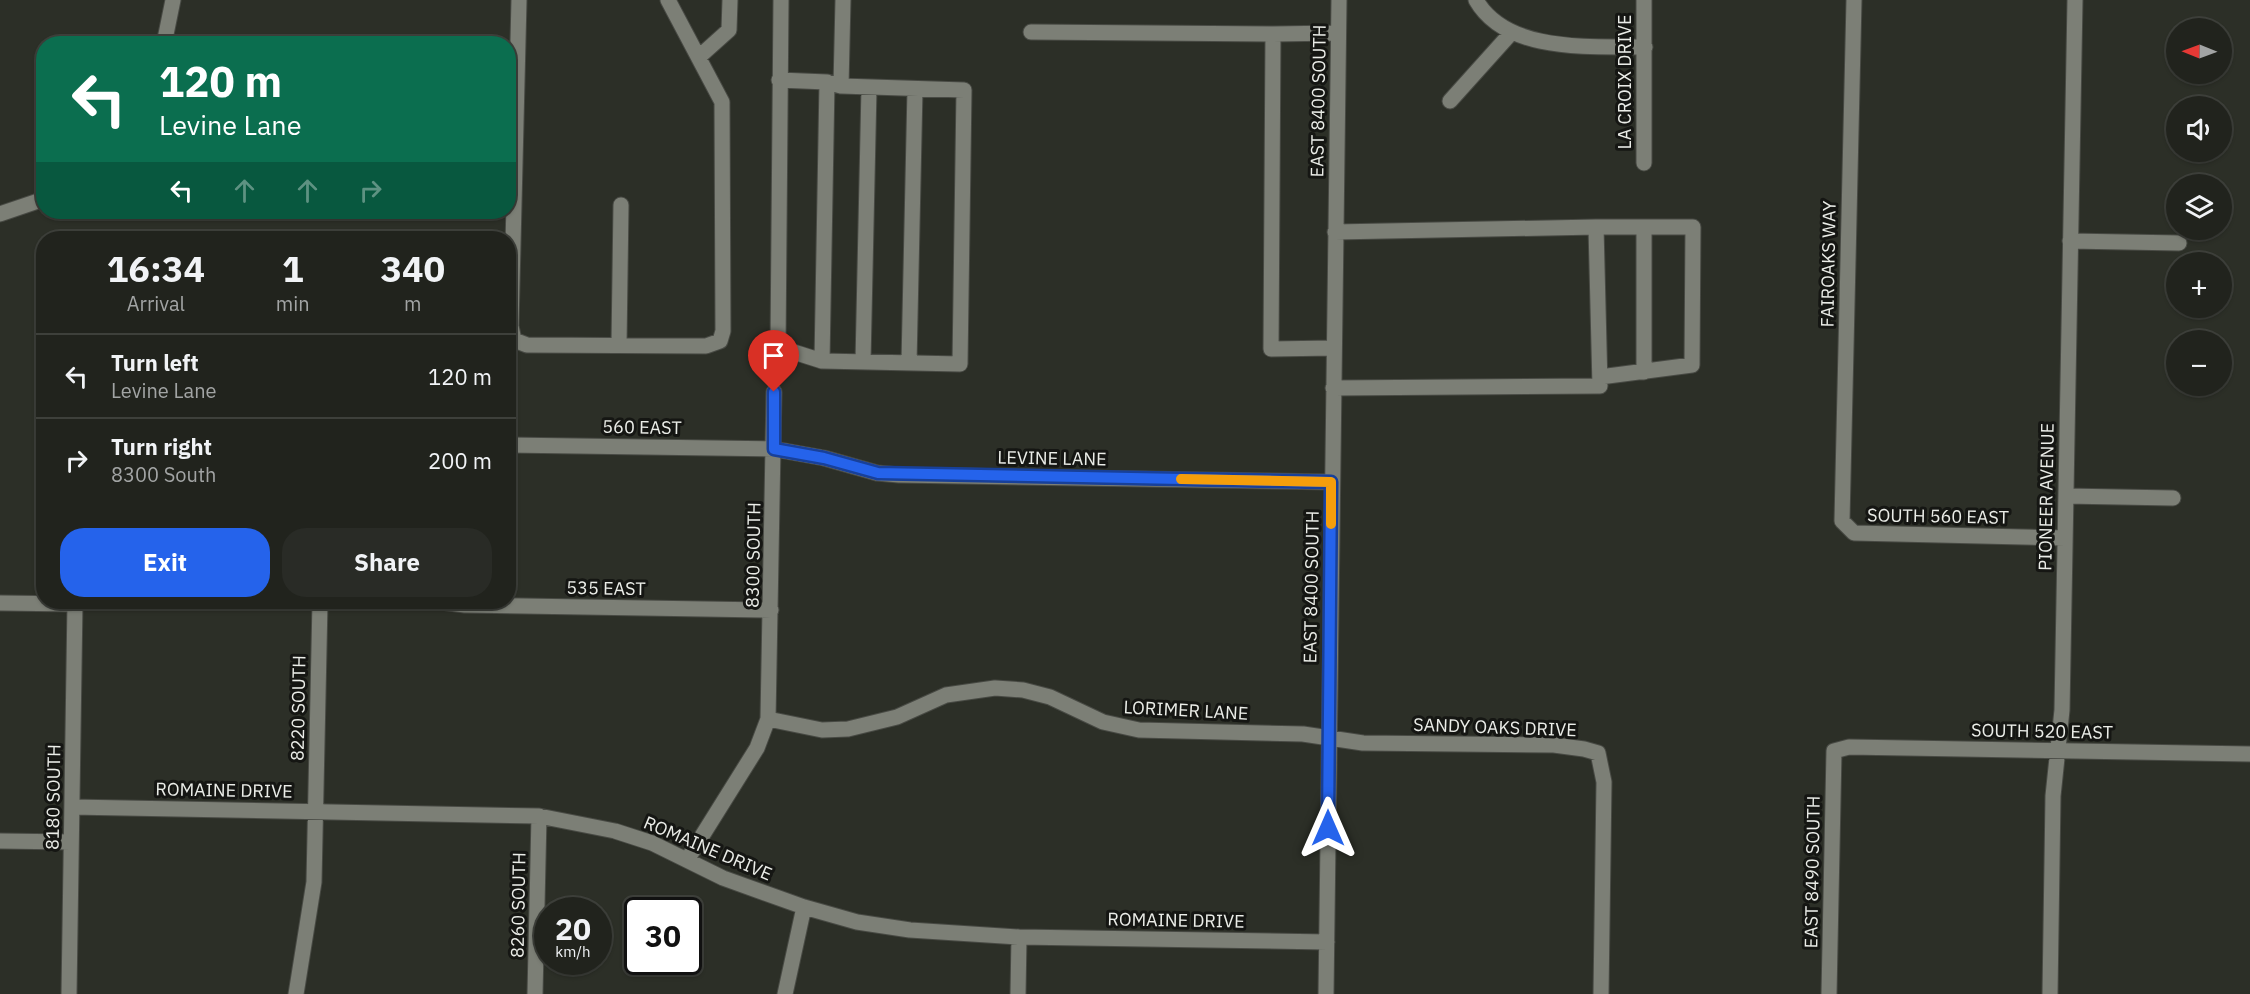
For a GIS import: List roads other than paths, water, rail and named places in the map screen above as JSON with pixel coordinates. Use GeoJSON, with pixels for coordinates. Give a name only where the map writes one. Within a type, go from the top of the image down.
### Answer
{"type":"FeatureCollection","features":[{"type":"Feature","properties":{"kind":"street"},"geometry":{"type":"LineString","coordinates":[[165,36],[172,0]]}},
{"type":"Feature","properties":{"kind":"street"},"geometry":{"type":"LineString","coordinates":[[516,143],[519,0]]}},
{"type":"Feature","properties":{"kind":"street"},"geometry":{"type":"LineString","coordinates":[[516,341],[527,345],[706,346],[720,341],[723,331],[722,102],[700,56],[668,0]]}},
{"type":"Feature","properties":{"kind":"street"},"geometry":{"type":"LineString","coordinates":[[700,56],[729,30],[730,0]]}},
{"type":"Feature","properties":{"kind":"street"},"geometry":{"type":"LineString","coordinates":[[780,80],[869,88],[964,90],[960,364],[822,361],[778,347],[780,80],[781,0]]}},
{"type":"Feature","properties":{"kind":"street"},"geometry":{"type":"LineString","coordinates":[[822,361],[834,84],[843,0]]}},
{"type":"Feature","properties":{"kind":"street","name":"EAST 8400 SOUTH"},"geometry":{"type":"LineString","coordinates":[[1326,994],[1339,0]]}},
{"type":"Feature","properties":{"kind":"street"},"geometry":{"type":"LineString","coordinates":[[1476,0],[1493,19],[1512,32],[1550,44],[1645,46]]}},
{"type":"Feature","properties":{"kind":"street","name":"LA CROIX DRIVE"},"geometry":{"type":"LineString","coordinates":[[1644,0],[1644,163]]}},
{"type":"Feature","properties":{"kind":"street","name":"FAIROAKS WAY"},"geometry":{"type":"LineString","coordinates":[[1847,529],[1842,521],[1854,0]]}},
{"type":"Feature","properties":{"kind":"street","name":"PIONEER AVENUE"},"geometry":{"type":"LineString","coordinates":[[2050,994],[2053,796],[2062,710],[2075,0]]}},
{"type":"Feature","properties":{"kind":"street"},"geometry":{"type":"LineString","coordinates":[[1031,32],[1338,33]]}},
{"type":"Feature","properties":{"kind":"street"},"geometry":{"type":"LineString","coordinates":[[1450,101],[1512,32]]}},
{"type":"Feature","properties":{"kind":"street"},"geometry":{"type":"LineString","coordinates":[[1273,34],[1271,349],[1333,348]]}},
{"type":"Feature","properties":{"kind":"street"},"geometry":{"type":"LineString","coordinates":[[863,362],[869,88]]}},
{"type":"Feature","properties":{"kind":"street"},"geometry":{"type":"LineString","coordinates":[[909,363],[915,89]]}},
{"type":"Feature","properties":{"kind":"street"},"geometry":{"type":"LineString","coordinates":[[0,214],[36,202]]}},
{"type":"Feature","properties":{"kind":"street"},"geometry":{"type":"LineString","coordinates":[[619,344],[621,205]]}},
{"type":"Feature","properties":{"kind":"street"},"geometry":{"type":"LineString","coordinates":[[1333,388],[1600,386],[1596,227]]}},
{"type":"Feature","properties":{"kind":"street"},"geometry":{"type":"LineString","coordinates":[[1644,227],[1644,372]]}},
{"type":"Feature","properties":{"kind":"street"},"geometry":{"type":"LineString","coordinates":[[1335,232],[1694,227],[1692,365],[1600,377]]}},
{"type":"Feature","properties":{"kind":"street"},"geometry":{"type":"LineString","coordinates":[[2070,241],[2179,243]]}},
{"type":"Feature","properties":{"kind":"street","name":"8300 SOUTH"},"geometry":{"type":"LineString","coordinates":[[687,860],[757,748],[768,719],[774,392]]}},
{"type":"Feature","properties":{"kind":"street","name":"560 EAST"},"geometry":{"type":"LineString","coordinates":[[516,445],[774,449]]}},
{"type":"Feature","properties":{"kind":"street","name":"LEVINE LANE"},"geometry":{"type":"LineString","coordinates":[[774,449],[824,458],[868,471],[899,475],[1331,482]]}},
{"type":"Feature","properties":{"kind":"street"},"geometry":{"type":"LineString","coordinates":[[2066,496],[2173,498]]}},
{"type":"Feature","properties":{"kind":"street","name":"SOUTH 560 EAST"},"geometry":{"type":"LineString","coordinates":[[1847,529],[1854,533],[1873,534],[2065,538]]}},
{"type":"Feature","properties":{"kind":"street"},"geometry":{"type":"LineString","coordinates":[[0,603],[36,603]]}},
{"type":"Feature","properties":{"kind":"street","name":"535 EAST"},"geometry":{"type":"LineString","coordinates":[[516,606],[771,610]]}},
{"type":"Feature","properties":{"kind":"street","name":"8180 SOUTH"},"geometry":{"type":"LineString","coordinates":[[69,994],[75,609]]}},
{"type":"Feature","properties":{"kind":"street","name":"8220 SOUTH"},"geometry":{"type":"LineString","coordinates":[[296,994],[314,882],[320,609]]}},
{"type":"Feature","properties":{"kind":"street","name":"LORIMER LANE"},"geometry":{"type":"LineString","coordinates":[[768,719],[822,730],[848,729],[897,717],[946,695],[995,688],[1023,690],[1050,697],[1103,722],[1139,730],[1303,734],[1328,737]]}},
{"type":"Feature","properties":{"kind":"street","name":"SANDY OAKS DRIVE"},"geometry":{"type":"LineString","coordinates":[[1328,737],[1362,743],[1569,746],[1598,753],[1602,766],[1604,796],[1601,994]]}},
{"type":"Feature","properties":{"kind":"street","name":"SOUTH 520 EAST"},"geometry":{"type":"LineString","coordinates":[[1834,751],[1849,747],[2250,754]]}},
{"type":"Feature","properties":{"kind":"street","name":"EAST 8490 SOUTH"},"geometry":{"type":"LineString","coordinates":[[1829,994],[1834,751]]}},
{"type":"Feature","properties":{"kind":"street","name":"ROMAINE DRIVE"},"geometry":{"type":"LineString","coordinates":[[72,807],[539,816],[615,831],[652,843],[723,878],[804,907],[857,921],[910,930],[1018,937],[1327,942]]}},
{"type":"Feature","properties":{"kind":"street","name":"8260 SOUTH"},"geometry":{"type":"LineString","coordinates":[[536,994],[539,816]]}},
{"type":"Feature","properties":{"kind":"street"},"geometry":{"type":"LineString","coordinates":[[0,842],[71,842]]}},
{"type":"Feature","properties":{"kind":"street"},"geometry":{"type":"LineString","coordinates":[[785,994],[804,907]]}},
{"type":"Feature","properties":{"kind":"street"},"geometry":{"type":"LineString","coordinates":[[1017,994],[1018,937]]}}]}
